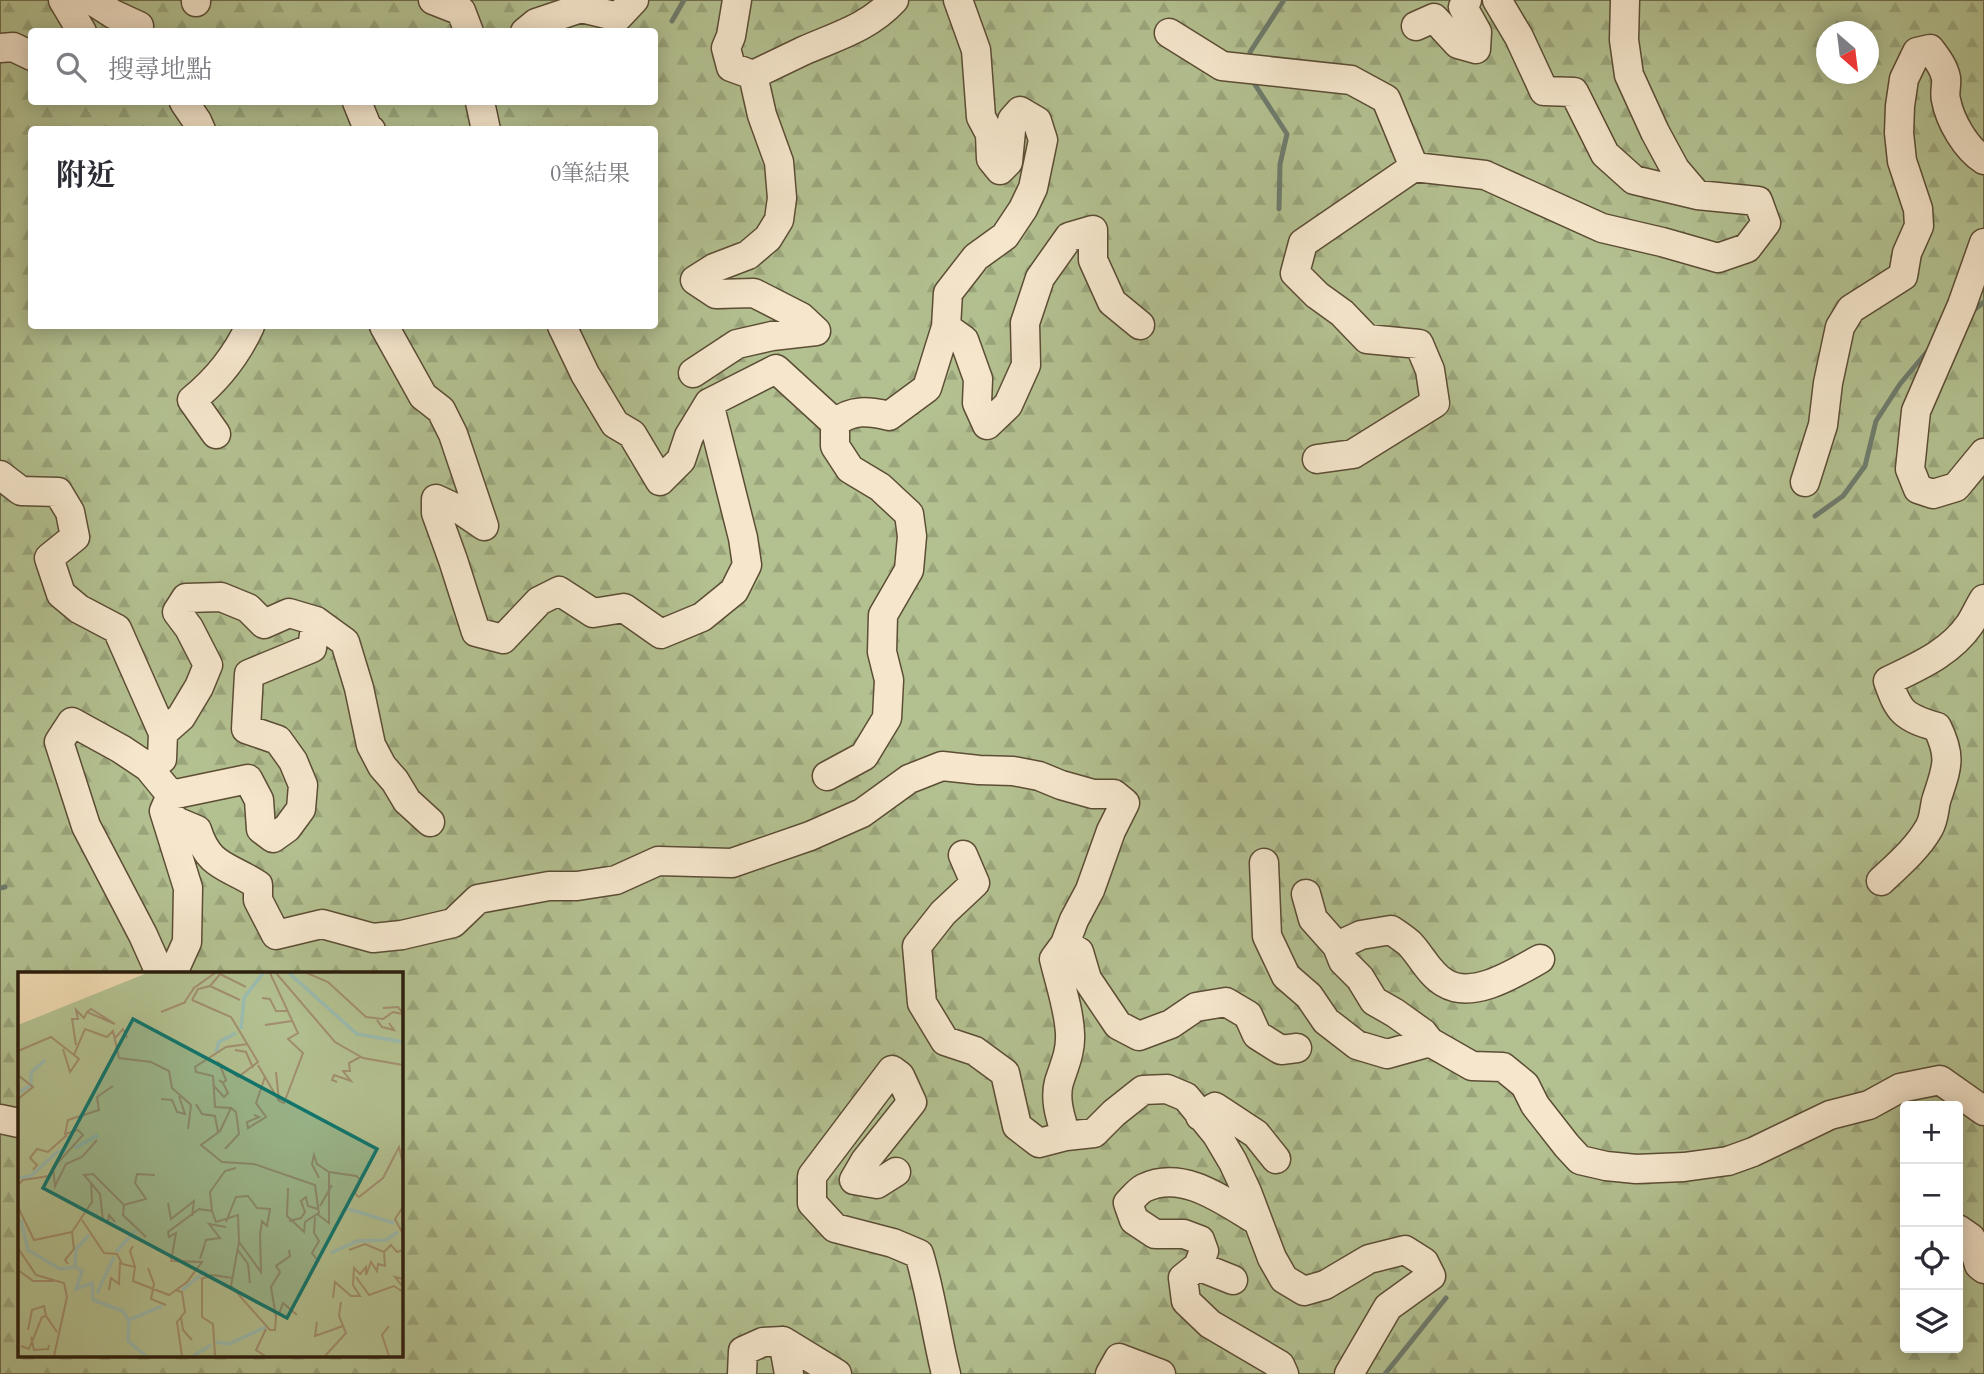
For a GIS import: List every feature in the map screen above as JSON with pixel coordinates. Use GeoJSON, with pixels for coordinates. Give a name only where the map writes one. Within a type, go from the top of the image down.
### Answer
{"type":"FeatureCollection","features":[{"type":"Feature","properties":{"kind":"lane"},"geometry":{"type":"LineString","coordinates":[[63,0],[80,28]]}},
{"type":"Feature","properties":{"kind":"lane"},"geometry":{"type":"LineString","coordinates":[[91,0],[138,28]]}},
{"type":"Feature","properties":{"kind":"lane"},"geometry":{"type":"LineString","coordinates":[[433,0],[461,11],[467,28]]}},
{"type":"Feature","properties":{"kind":"lane"},"geometry":{"type":"LineString","coordinates":[[530,28],[536,23],[581,8],[618,17],[634,0]]}},
{"type":"Feature","properties":{"kind":"lane"},"geometry":{"type":"LineString","coordinates":[[737,0],[731,36],[726,48],[731,67],[753,75],[805,50],[850,33],[883,12],[894,0]]}},
{"type":"Feature","properties":{"kind":"lane"},"geometry":{"type":"LineString","coordinates":[[835,423],[844,416],[867,411],[889,416],[927,388],[946,327],[948,293],[976,257],[1005,236],[1033,188],[1043,140],[1037,121],[1020,111],[1012,120],[1008,162],[1000,170],[991,159],[990,134],[981,117],[976,50],[958,0]]}},
{"type":"Feature","properties":{"kind":"lane"},"geometry":{"type":"LineString","coordinates":[[1416,26],[1434,18],[1458,44],[1476,49],[1477,32],[1463,7],[1467,0]]}},
{"type":"Feature","properties":{"kind":"lane"},"geometry":{"type":"LineString","coordinates":[[1317,460],[1353,454],[1436,403],[1430,370],[1419,344],[1367,339],[1342,313],[1317,295],[1295,273],[1303,243],[1414,167],[1485,175],[1602,229],[1718,258],[1747,248],[1766,223],[1758,201],[1697,195],[1634,180],[1605,154],[1574,92],[1544,91],[1519,37],[1496,0]]}},
{"type":"Feature","properties":{"kind":"lane"},"geometry":{"type":"LineString","coordinates":[[1625,0],[1624,40],[1629,75],[1675,169],[1697,195]]}},
{"type":"Feature","properties":{"kind":"lane"},"geometry":{"type":"LineString","coordinates":[[1169,33],[1222,66],[1351,80],[1386,99],[1414,167]]}},
{"type":"Feature","properties":{"kind":"lane"},"geometry":{"type":"LineString","coordinates":[[0,48],[13,47],[28,54]]}},
{"type":"Feature","properties":{"kind":"lane"},"geometry":{"type":"LineString","coordinates":[[1805,482],[1823,425],[1828,383],[1840,327],[1851,310],[1903,276],[1907,253],[1919,226],[1918,209],[1902,161],[1899,133],[1904,79],[1917,52],[1930,49],[1938,60],[1946,76],[1945,97],[1950,116],[1976,155],[1984,160]]}},
{"type":"Feature","properties":{"kind":"lane"},"geometry":{"type":"LineString","coordinates":[[693,373],[737,344],[772,336],[816,331],[801,317],[754,293],[716,294],[695,280],[714,268],[748,255],[768,238],[779,220],[782,198],[779,162],[762,115],[753,75]]}},
{"type":"Feature","properties":{"kind":"lane"},"geometry":{"type":"LineString","coordinates":[[186,105],[199,126]]}},
{"type":"Feature","properties":{"kind":"lane"},"geometry":{"type":"LineString","coordinates":[[358,105],[367,126]]}},
{"type":"Feature","properties":{"kind":"lane"},"geometry":{"type":"LineString","coordinates":[[481,105],[485,126]]}},
{"type":"Feature","properties":{"kind":"lane"},"geometry":{"type":"LineString","coordinates":[[946,327],[964,340],[978,379],[977,403],[987,425],[1009,405],[1026,365],[1025,323],[1040,278],[1069,237],[1093,230],[1093,260],[1112,302],[1140,325]]}},
{"type":"Feature","properties":{"kind":"lane"},"geometry":{"type":"LineString","coordinates":[[1984,243],[1960,310],[1916,411],[1910,469],[1918,489],[1933,494],[1956,486],[1984,453]]}},
{"type":"Feature","properties":{"kind":"lane"},"geometry":{"type":"LineString","coordinates":[[216,434],[192,400],[210,385],[242,343],[249,329]]}},
{"type":"Feature","properties":{"kind":"lane"},"geometry":{"type":"LineString","coordinates":[[386,329],[423,396],[441,410],[453,433],[484,526],[462,511],[436,499],[436,513],[476,632],[503,639],[539,601],[559,591],[593,613],[624,608],[661,634],[702,617],[734,591],[747,565],[743,538],[709,403]]}},
{"type":"Feature","properties":{"kind":"lane"},"geometry":{"type":"LineString","coordinates":[[563,329],[584,374],[615,424],[632,434],[660,481],[681,460],[689,436],[709,403],[776,369],[835,423],[835,446],[850,468],[880,487],[909,514],[912,536],[909,570],[883,615],[882,652],[889,680],[887,718],[864,756],[827,776]]}},
{"type":"Feature","properties":{"kind":"lane"},"geometry":{"type":"LineString","coordinates":[[0,475],[21,491],[58,492],[71,512],[75,537],[49,558],[61,594],[79,609],[117,629],[163,733],[162,759],[148,767]]}},
{"type":"Feature","properties":{"kind":"lane"},"geometry":{"type":"LineString","coordinates":[[163,733],[181,717],[199,687],[208,664],[189,628],[177,612],[186,598],[221,597],[248,608],[264,624],[289,613],[316,621],[345,642],[359,688],[371,745],[382,766],[407,801],[430,822]]}},
{"type":"Feature","properties":{"kind":"lane"},"geometry":{"type":"LineString","coordinates":[[1881,881],[1909,855],[1931,826],[1947,761],[1946,745],[1937,727],[1919,722],[1903,713],[1894,699],[1888,681],[1937,657],[1969,625],[1984,599]]}},
{"type":"Feature","properties":{"kind":"lane"},"geometry":{"type":"LineString","coordinates":[[167,803],[248,779],[259,800],[261,829],[272,838],[287,828],[301,809],[303,785],[293,761],[278,740],[246,729],[249,674],[312,648],[316,621]]}},
{"type":"Feature","properties":{"kind":"lane"},"geometry":{"type":"LineString","coordinates":[[160,972],[86,825],[59,742],[72,722],[148,767],[178,822],[197,830],[202,845],[214,862],[242,874],[258,885],[258,900],[275,935],[322,924],[373,938],[402,935],[453,923],[478,899],[549,887],[616,880],[658,861],[732,863],[810,836],[862,813],[909,779],[942,766],[1013,771],[1039,776],[1093,794],[1114,794],[1125,803],[1111,831],[1090,890],[1065,944],[1054,959],[1066,1006],[1070,1037],[1066,1063],[1058,1085],[1058,1111],[1066,1136]]}},
{"type":"Feature","properties":{"kind":"lane"},"geometry":{"type":"LineString","coordinates":[[167,803],[188,888],[187,942],[173,972]]}},
{"type":"Feature","properties":{"kind":"lane"},"geometry":{"type":"LineString","coordinates":[[963,855],[975,883],[943,913],[917,946],[922,1003],[945,1041],[975,1051],[1004,1073],[1017,1126],[1039,1143],[1094,1133],[1143,1090],[1167,1089],[1186,1097],[1217,1135],[1247,1192],[1272,1258],[1284,1279],[1304,1291],[1325,1285],[1369,1259],[1405,1250],[1424,1262],[1431,1276],[1388,1307],[1349,1374]]}},
{"type":"Feature","properties":{"kind":"lane"},"geometry":{"type":"LineString","coordinates":[[1264,863],[1267,936],[1286,976],[1309,996],[1326,1021],[1357,1045],[1387,1054],[1430,1042]]}},
{"type":"Feature","properties":{"kind":"lane"},"geometry":{"type":"LineString","coordinates":[[1306,894],[1313,919],[1337,946],[1343,961],[1360,978],[1374,1001],[1423,1033],[1430,1042],[1472,1066],[1503,1067],[1525,1085],[1535,1105],[1580,1160],[1606,1166],[1655,1169],[1728,1161],[1753,1153],[1829,1115],[1868,1105],[1900,1088],[1940,1080],[1984,1111]]}},
{"type":"Feature","properties":{"kind":"lane"},"geometry":{"type":"LineString","coordinates":[[1337,946],[1361,935],[1391,930],[1409,943],[1444,983],[1462,989],[1486,985],[1540,959]]}},
{"type":"Feature","properties":{"kind":"lane"},"geometry":{"type":"LineString","coordinates":[[1065,944],[1079,952],[1087,979],[1118,1025],[1139,1036],[1171,1024],[1196,1007],[1226,1002],[1248,1015],[1258,1035],[1281,1050],[1297,1048]]}},
{"type":"Feature","properties":{"kind":"lane"},"geometry":{"type":"LineString","coordinates":[[896,1172],[877,1184],[854,1180],[865,1161],[912,1102],[900,1076],[891,1070],[812,1176],[812,1203],[835,1228],[893,1243],[919,1254],[929,1287],[946,1374]]}},
{"type":"Feature","properties":{"kind":"lane"},"geometry":{"type":"LineString","coordinates":[[1200,1116],[1215,1107],[1256,1134],[1276,1159]]}},
{"type":"Feature","properties":{"kind":"lane"},"geometry":{"type":"LineString","coordinates":[[0,1119],[18,1123]]}},
{"type":"Feature","properties":{"kind":"lane"},"geometry":{"type":"LineString","coordinates":[[1256,1220],[1203,1189],[1168,1182],[1143,1189],[1128,1203],[1134,1220],[1155,1234],[1184,1234],[1200,1240],[1204,1251],[1198,1266],[1183,1278],[1186,1301],[1210,1324],[1280,1365],[1284,1374]]}},
{"type":"Feature","properties":{"kind":"lane"},"geometry":{"type":"LineString","coordinates":[[1963,1232],[1971,1238],[1979,1265],[1984,1269]]}},
{"type":"Feature","properties":{"kind":"lane"},"geometry":{"type":"LineString","coordinates":[[1198,1266],[1233,1280]]}},
{"type":"Feature","properties":{"kind":"lane"},"geometry":{"type":"LineString","coordinates":[[742,1374],[743,1351],[763,1342],[783,1341],[836,1374]]}},
{"type":"Feature","properties":{"kind":"lane"},"geometry":{"type":"LineString","coordinates":[[783,1341],[789,1374]]}},
{"type":"Feature","properties":{"kind":"lane"},"geometry":{"type":"LineString","coordinates":[[1110,1374],[1119,1358],[1161,1374]]}},
{"type":"Feature","properties":{"kind":"green space"},"geometry":{"type":"Polygon","coordinates":[[[0,0],[1984,0],[1984,1374],[0,1374],[0,0]]]}},
{"type":"Feature","properties":{"kind":"waterway"},"geometry":{"type":"LineString","coordinates":[[672,21],[684,0]]}},
{"type":"Feature","properties":{"kind":"waterway"},"geometry":{"type":"LineString","coordinates":[[1250,60],[1250,52],[1284,0]]}},
{"type":"Feature","properties":{"kind":"waterway"},"geometry":{"type":"LineString","coordinates":[[1252,80],[1287,134],[1280,164],[1279,209]]}},
{"type":"Feature","properties":{"kind":"waterway"},"geometry":{"type":"LineString","coordinates":[[1970,313],[1984,302]]}},
{"type":"Feature","properties":{"kind":"waterway"},"geometry":{"type":"LineString","coordinates":[[1815,516],[1843,496],[1865,466],[1876,421],[1900,384],[1931,347]]}},
{"type":"Feature","properties":{"kind":"waterway"},"geometry":{"type":"LineString","coordinates":[[0,888],[5,887]]}},
{"type":"Feature","properties":{"kind":"waterway"},"geometry":{"type":"LineString","coordinates":[[1385,1374],[1446,1298]]}}]}
